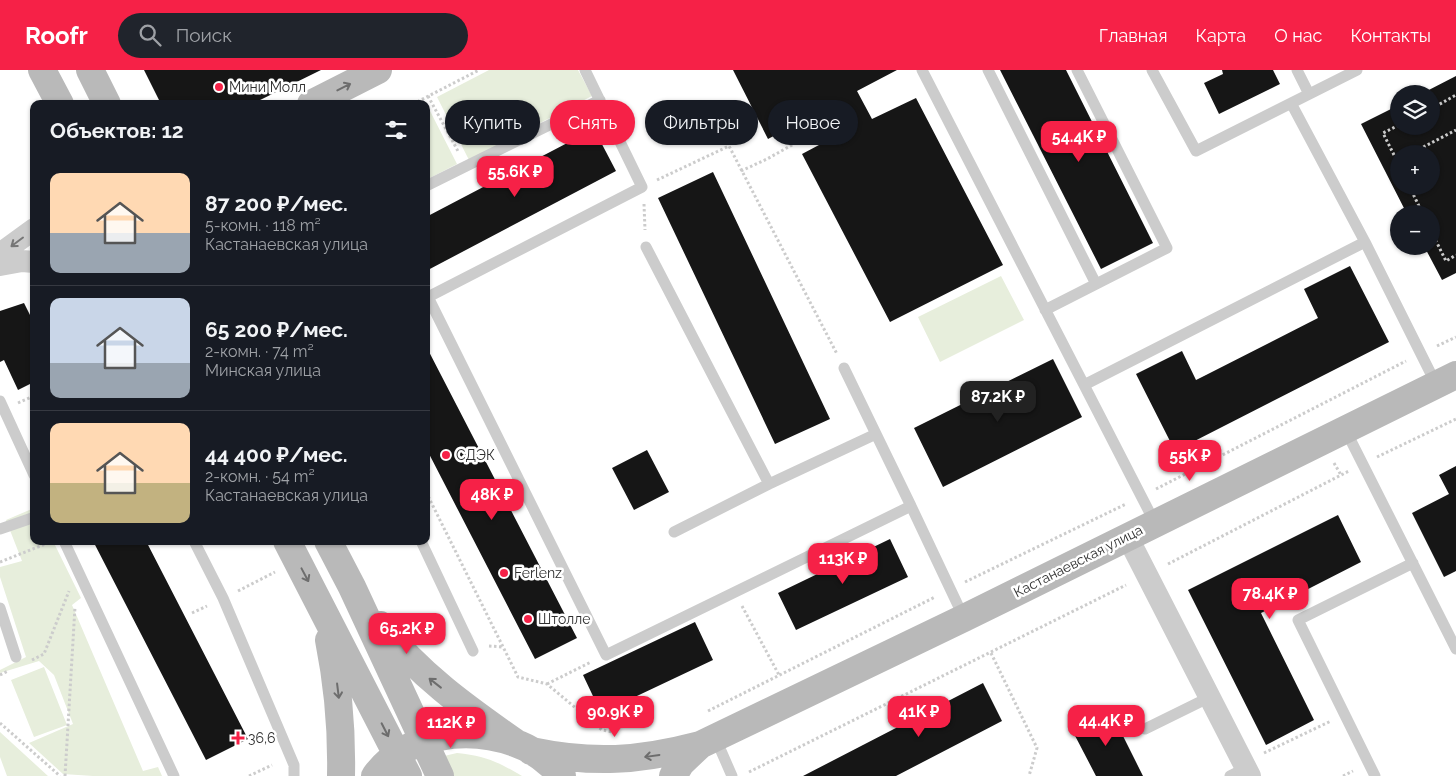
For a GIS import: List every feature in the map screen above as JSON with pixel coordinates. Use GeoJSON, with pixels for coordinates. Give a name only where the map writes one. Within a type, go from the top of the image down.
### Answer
{"type":"FeatureCollection","features":[{"type":"Feature","properties":{"kind":"street"},"geometry":{"type":"LineString","coordinates":[[90,70],[108,100]]}},
{"type":"Feature","properties":{"kind":"street"},"geometry":{"type":"LineString","coordinates":[[319,100],[378,70]]}},
{"type":"Feature","properties":{"kind":"street"},"geometry":{"type":"LineString","coordinates":[[0,254],[30,232]]}},
{"type":"Feature","properties":{"kind":"street"},"geometry":{"type":"LineString","coordinates":[[0,265],[22,261],[30,262]]}},
{"type":"Feature","properties":{"kind":"street","name":"Кастанаевская улица"},"geometry":{"type":"LineString","coordinates":[[375,776],[383,765],[403,765],[423,741],[448,734],[491,736],[557,756],[591,760],[627,759],[665,754],[707,741],[964,618],[1446,380]]}},
{"type":"Feature","properties":{"kind":"street"},"geometry":{"type":"LineString","coordinates":[[1127,536],[1210,697],[1242,771]]}},
{"type":"Feature","properties":{"kind":"street"},"geometry":{"type":"LineString","coordinates":[[289,545],[403,765]]}},
{"type":"Feature","properties":{"kind":"street"},"geometry":{"type":"LineString","coordinates":[[330,545],[352,587],[440,776]]}},
{"type":"Feature","properties":{"kind":"street"},"geometry":{"type":"LineString","coordinates":[[352,587],[400,650],[427,677],[471,712],[524,747]]}},
{"type":"Feature","properties":{"kind":"street"},"geometry":{"type":"LineString","coordinates":[[323,609],[340,710],[341,776]]}},
{"type":"Feature","properties":{"kind":"street","name":"Кастанаевская улица"},"geometry":{"type":"LineString","coordinates":[[673,776],[681,763],[707,741]]}},
{"type":"Feature","properties":{"kind":"street","name":"Кастанаевская улица"},"geometry":{"type":"LineString","coordinates":[[524,747],[551,765],[562,776]]}},
{"type":"Feature","properties":{"kind":"lane"},"geometry":{"type":"LineString","coordinates":[[585,70],[600,100]]}},
{"type":"Feature","properties":{"kind":"lane"},"geometry":{"type":"LineString","coordinates":[[922,70],[1155,523]]}},
{"type":"Feature","properties":{"kind":"lane"},"geometry":{"type":"LineString","coordinates":[[988,70],[1096,284]]}},
{"type":"Feature","properties":{"kind":"lane"},"geometry":{"type":"LineString","coordinates":[[1045,310],[1167,248],[1077,70]]}},
{"type":"Feature","properties":{"kind":"lane"},"geometry":{"type":"LineString","coordinates":[[1152,70],[1196,151],[1357,70]]}},
{"type":"Feature","properties":{"kind":"lane"},"geometry":{"type":"LineString","coordinates":[[1297,70],[1309,94]]}},
{"type":"Feature","properties":{"kind":"lane"},"geometry":{"type":"LineString","coordinates":[[1292,103],[1365,242],[1420,354],[1446,380]]}},
{"type":"Feature","properties":{"kind":"lane"},"geometry":{"type":"LineString","coordinates":[[430,184],[550,125]]}},
{"type":"Feature","properties":{"kind":"lane"},"geometry":{"type":"LineString","coordinates":[[430,296],[642,186],[622,145]]}},
{"type":"Feature","properties":{"kind":"lane"},"geometry":{"type":"LineString","coordinates":[[1084,384],[1365,242]]}},
{"type":"Feature","properties":{"kind":"lane"},"geometry":{"type":"LineString","coordinates":[[646,247],[769,484]]}},
{"type":"Feature","properties":{"kind":"lane"},"geometry":{"type":"LineString","coordinates":[[430,301],[606,655],[911,506]]}},
{"type":"Feature","properties":{"kind":"lane"},"geometry":{"type":"LineString","coordinates":[[844,368],[964,618]]}},
{"type":"Feature","properties":{"kind":"lane"},"geometry":{"type":"LineString","coordinates":[[0,400],[30,467]]}},
{"type":"Feature","properties":{"kind":"lane"},"geometry":{"type":"LineString","coordinates":[[1345,429],[1456,649]]}},
{"type":"Feature","properties":{"kind":"lane"},"geometry":{"type":"LineString","coordinates":[[674,532],[769,484],[876,434]]}},
{"type":"Feature","properties":{"kind":"lane"},"geometry":{"type":"LineString","coordinates":[[0,529],[30,519]]}},
{"type":"Feature","properties":{"kind":"lane"},"geometry":{"type":"LineString","coordinates":[[66,545],[174,776]]}},
{"type":"Feature","properties":{"kind":"lane"},"geometry":{"type":"LineString","coordinates":[[196,545],[223,598],[250,661],[294,765],[294,776]]}},
{"type":"Feature","properties":{"kind":"lane"},"geometry":{"type":"LineString","coordinates":[[423,545],[473,651]]}},
{"type":"Feature","properties":{"kind":"lane"},"geometry":{"type":"LineString","coordinates":[[1375,776],[1298,620],[1413,563]]}},
{"type":"Feature","properties":{"kind":"lane"},"geometry":{"type":"LineString","coordinates":[[0,608],[21,660]]}},
{"type":"Feature","properties":{"kind":"lane"},"geometry":{"type":"LineString","coordinates":[[1145,729],[1210,697]]}},
{"type":"Feature","properties":{"kind":"lane"},"geometry":{"type":"LineString","coordinates":[[707,741],[732,776]]}},
{"type":"Feature","properties":{"kind":"path"},"geometry":{"type":"LineString","coordinates":[[420,100],[479,70]]}},
{"type":"Feature","properties":{"kind":"path"},"geometry":{"type":"LineString","coordinates":[[1440,103],[1456,95]]}},
{"type":"Feature","properties":{"kind":"path"},"geometry":{"type":"LineString","coordinates":[[428,96],[466,166]]}},
{"type":"Feature","properties":{"kind":"path"},"geometry":{"type":"LineString","coordinates":[[1390,130],[1383,133],[1390,146]]}},
{"type":"Feature","properties":{"kind":"path"},"geometry":{"type":"LineString","coordinates":[[1427,145],[1456,130]]}},
{"type":"Feature","properties":{"kind":"path"},"geometry":{"type":"LineString","coordinates":[[741,171],[792,145]]}},
{"type":"Feature","properties":{"kind":"path"},"geometry":{"type":"LineString","coordinates":[[646,247],[642,186],[729,146],[844,368]]}},
{"type":"Feature","properties":{"kind":"path"},"geometry":{"type":"LineString","coordinates":[[1440,249],[1446,261],[1456,255]]}},
{"type":"Feature","properties":{"kind":"path"},"geometry":{"type":"LineString","coordinates":[[705,712],[951,589],[1141,497],[1456,337]]}},
{"type":"Feature","properties":{"kind":"path"},"geometry":{"type":"LineString","coordinates":[[742,776],[1456,419]]}},
{"type":"Feature","properties":{"kind":"path"},"geometry":{"type":"LineString","coordinates":[[430,501],[518,677],[547,684],[602,730],[620,733]]}},
{"type":"Feature","properties":{"kind":"path"},"geometry":{"type":"LineString","coordinates":[[0,562],[44,545]]}},
{"type":"Feature","properties":{"kind":"path"},"geometry":{"type":"LineString","coordinates":[[21,660],[44,654],[78,569]]}},
{"type":"Feature","properties":{"kind":"path"},"geometry":{"type":"LineString","coordinates":[[65,776],[78,569]]}},
{"type":"Feature","properties":{"kind":"path"},"geometry":{"type":"LineString","coordinates":[[735,592],[779,674]]}},
{"type":"Feature","properties":{"kind":"path"},"geometry":{"type":"LineString","coordinates":[[991,653],[1037,748],[1029,776]]}},
{"type":"Feature","properties":{"kind":"path"},"geometry":{"type":"LineString","coordinates":[[547,684],[606,655]]}},
{"type":"Feature","properties":{"kind":"path"},"geometry":{"type":"LineString","coordinates":[[0,675],[9,671]]}},
{"type":"Feature","properties":{"kind":"path"},"geometry":{"type":"LineString","coordinates":[[1242,771],[1345,714]]}},
{"type":"Feature","properties":{"kind":"path"},"geometry":{"type":"LineString","coordinates":[[0,723],[60,776]]}},
{"type":"Feature","properties":{"kind":"path"},"geometry":{"type":"LineString","coordinates":[[249,776],[272,765]]}},
{"type":"Feature","properties":{"kind":"green space"},"geometry":{"type":"Polygon","coordinates":[[[489,70],[578,70],[592,96],[584,100],[550,100],[550,118],[540,123],[540,100],[445,100],[445,113],[437,97],[489,70]]]}},
{"type":"Feature","properties":{"kind":"green space"},"geometry":{"type":"Polygon","coordinates":[[[430,111],[445,140],[445,145],[447,145],[457,164],[430,178],[430,111]]]}},
{"type":"Feature","properties":{"kind":"green space"},"geometry":{"type":"Polygon","coordinates":[[[461,145],[498,145],[469,160],[461,145]]]}},
{"type":"Feature","properties":{"kind":"green space"},"geometry":{"type":"Polygon","coordinates":[[[1001,276],[1024,320],[940,362],[918,317],[1001,276]]]}},
{"type":"Feature","properties":{"kind":"green space"},"geometry":{"type":"Polygon","coordinates":[[[30,510],[30,545],[55,545],[81,598],[72,605],[143,771],[158,767],[162,776],[63,774],[29,743],[73,724],[54,675],[39,661],[0,673],[0,670],[26,657],[0,577],[0,567],[22,561],[6,520],[30,510]]]}},
{"type":"Feature","properties":{"kind":"green space"},"geometry":{"type":"Polygon","coordinates":[[[44,667],[67,725],[34,737],[11,680],[44,667]]]}},
{"type":"Feature","properties":{"kind":"green space"},"geometry":{"type":"Polygon","coordinates":[[[0,732],[48,776],[7,776],[0,757],[0,732]]]}},
{"type":"Feature","properties":{"kind":"green space"},"geometry":{"type":"Polygon","coordinates":[[[457,753],[491,760],[522,776],[454,776],[444,756],[457,753]]]}},
{"type":"Feature","properties":{"kind":"building","name":"Мини Молл"},"geometry":{"type":"Polygon","coordinates":[[[144,70],[321,70],[260,100],[159,100],[144,70]]]}},
{"type":"Feature","properties":{"kind":"building"},"geometry":{"type":"Polygon","coordinates":[[[733,70],[897,70],[857,91],[872,119],[916,98],[1003,265],[890,322],[802,154],[819,145],[858,145],[858,100],[768,100],[768,139],[758,119],[758,100],[748,100],[733,70]]]}},
{"type":"Feature","properties":{"kind":"building"},"geometry":{"type":"Polygon","coordinates":[[[1000,70],[1066,70],[1153,243],[1101,269],[1000,70]]]}},
{"type":"Feature","properties":{"kind":"building"},"geometry":{"type":"Polygon","coordinates":[[[1222,70],[1273,70],[1280,84],[1219,114],[1204,83],[1223,74],[1222,70]]]}},
{"type":"Feature","properties":{"kind":"building"},"geometry":{"type":"Polygon","coordinates":[[[1456,76],[1456,273],[1442,280],[1429,255],[1440,255],[1440,205],[1402,205],[1397,195],[1440,195],[1440,145],[1390,145],[1390,181],[1361,124],[1390,110],[1390,135],[1440,135],[1438,85],[1456,76]]]}},
{"type":"Feature","properties":{"kind":"building"},"geometry":{"type":"Polygon","coordinates":[[[563,145],[602,145],[616,171],[430,269],[430,215],[563,145]]]}},
{"type":"Feature","properties":{"kind":"building"},"geometry":{"type":"Polygon","coordinates":[[[713,172],[830,419],[775,444],[658,198],[713,172]]]}},
{"type":"Feature","properties":{"kind":"building"},"geometry":{"type":"Polygon","coordinates":[[[1350,266],[1389,342],[1175,451],[1136,374],[1182,351],[1196,380],[1206,375],[1318,318],[1304,289],[1350,266]]]}},
{"type":"Feature","properties":{"kind":"building"},"geometry":{"type":"Polygon","coordinates":[[[24,303],[30,315],[30,384],[18,390],[4,360],[0,362],[0,311],[24,303]]]}},
{"type":"Feature","properties":{"kind":"building"},"geometry":{"type":"Polygon","coordinates":[[[430,354],[577,638],[535,659],[430,456],[430,354]]]}},
{"type":"Feature","properties":{"kind":"building"},"geometry":{"type":"Polygon","coordinates":[[[1053,359],[1082,417],[943,487],[914,428],[1053,359]]]}},
{"type":"Feature","properties":{"kind":"building"},"geometry":{"type":"Polygon","coordinates":[[[647,450],[669,492],[634,510],[612,468],[647,450]]]}},
{"type":"Feature","properties":{"kind":"building"},"geometry":{"type":"Polygon","coordinates":[[[1456,466],[1456,571],[1444,577],[1412,513],[1449,494],[1439,475],[1456,466]]]}},
{"type":"Feature","properties":{"kind":"building"},"geometry":{"type":"Polygon","coordinates":[[[1338,515],[1361,562],[1261,613],[1314,720],[1266,745],[1188,590],[1338,515]]]}},
{"type":"Feature","properties":{"kind":"building"},"geometry":{"type":"Polygon","coordinates":[[[890,539],[908,577],[796,630],[778,593],[890,539]]]}},
{"type":"Feature","properties":{"kind":"building"},"geometry":{"type":"Polygon","coordinates":[[[95,545],[148,545],[248,739],[206,760],[95,545]]]}},
{"type":"Feature","properties":{"kind":"building"},"geometry":{"type":"Polygon","coordinates":[[[695,622],[713,660],[601,713],[583,675],[695,622]]]}},
{"type":"Feature","properties":{"kind":"building"},"geometry":{"type":"Polygon","coordinates":[[[983,683],[1002,721],[896,776],[803,776],[983,683]]]}},
{"type":"Feature","properties":{"kind":"building"},"geometry":{"type":"Polygon","coordinates":[[[1109,708],[1143,776],[1096,776],[1071,728],[1109,708]]]}},
{"type":"Feature","properties":{"kind":"place","name":"Мини Молл"},"geometry":{"type":"Point","coordinates":[219,87]}},
{"type":"Feature","properties":{"kind":"place","name":"СДЭК"},"geometry":{"type":"Point","coordinates":[446,455]}},
{"type":"Feature","properties":{"kind":"place","name":"Ferlenz"},"geometry":{"type":"Point","coordinates":[504,573]}},
{"type":"Feature","properties":{"kind":"place","name":"Штолле"},"geometry":{"type":"Point","coordinates":[528,619]}},
{"type":"Feature","properties":{"kind":"place","name":"36,6"},"geometry":{"type":"Point","coordinates":[238,738]}}]}
